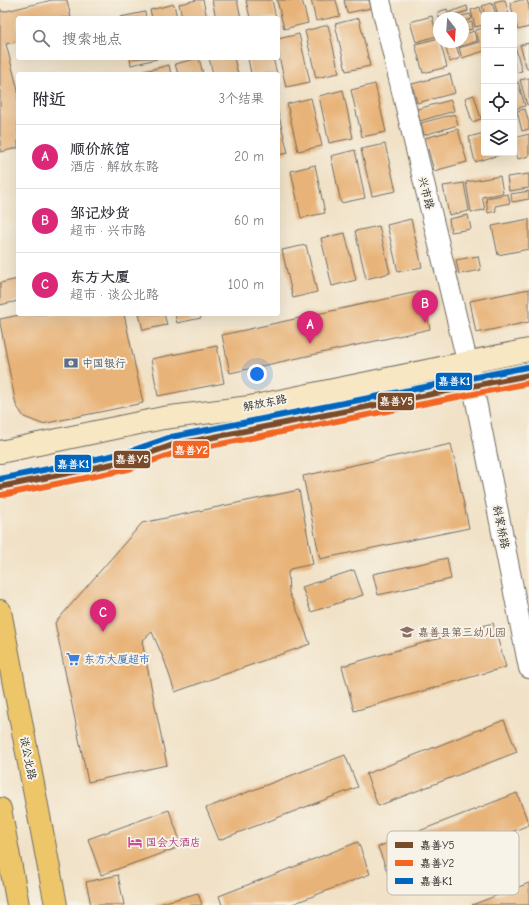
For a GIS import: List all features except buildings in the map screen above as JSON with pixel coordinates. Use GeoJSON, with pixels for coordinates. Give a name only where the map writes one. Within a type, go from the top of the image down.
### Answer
{"type":"FeatureCollection","features":[{"type":"Feature","properties":{"kind":"main road","name":"解放东路"},"geometry":{"type":"LineString","coordinates":[[0,452],[163,418],[250,407],[529,350]]}},
{"type":"Feature","properties":{"kind":"main road"},"geometry":{"type":"LineString","coordinates":[[0,487],[127,461],[173,445],[529,374]]}},
{"type":"Feature","properties":{"kind":"main road","name":"谈公北路"},"geometry":{"type":"LineString","coordinates":[[0,611],[56,905]]}},
{"type":"Feature","properties":{"kind":"main road"},"geometry":{"type":"LineString","coordinates":[[0,809],[4,849],[18,905]]}},
{"type":"Feature","properties":{"kind":"street","name":"兴市路"},"geometry":{"type":"LineString","coordinates":[[380,0],[472,386]]}},
{"type":"Feature","properties":{"kind":"street","name":"斜家桥路"},"geometry":{"type":"LineString","coordinates":[[472,386],[529,668]]}},
{"type":"Feature","properties":{"kind":"transit line","name":"嘉善K1"},"geometry":{"type":"LineString","coordinates":[[0,479],[125,453],[171,437],[527,367]]}},
{"type":"Feature","properties":{"kind":"transit line","name":"嘉善Y5"},"geometry":{"type":"LineString","coordinates":[[0,487],[127,461],[173,445],[529,375]]}},
{"type":"Feature","properties":{"kind":"transit line","name":"嘉善Y2"},"geometry":{"type":"LineString","coordinates":[[2,495],[129,469],[175,453],[529,383]]}},
{"type":"Feature","properties":{"kind":"place","name":"邹记炒货"},"geometry":{"type":"Point","coordinates":[425,323]}},
{"type":"Feature","properties":{"kind":"place","name":"顺价旅馆"},"geometry":{"type":"Point","coordinates":[310,344]}},
{"type":"Feature","properties":{"kind":"place","name":"中国银行"},"geometry":{"type":"Point","coordinates":[71,363]}},
{"type":"Feature","properties":{"kind":"place","name":"东方大厦"},"geometry":{"type":"Point","coordinates":[103,632]}},
{"type":"Feature","properties":{"kind":"place","name":"嘉善县第三幼儿园"},"geometry":{"type":"Point","coordinates":[407,632]}},
{"type":"Feature","properties":{"kind":"place","name":"东方大厦超市"},"geometry":{"type":"Point","coordinates":[73,659]}},
{"type":"Feature","properties":{"kind":"place","name":"国会大酒店"},"geometry":{"type":"Point","coordinates":[135,842]}}]}
